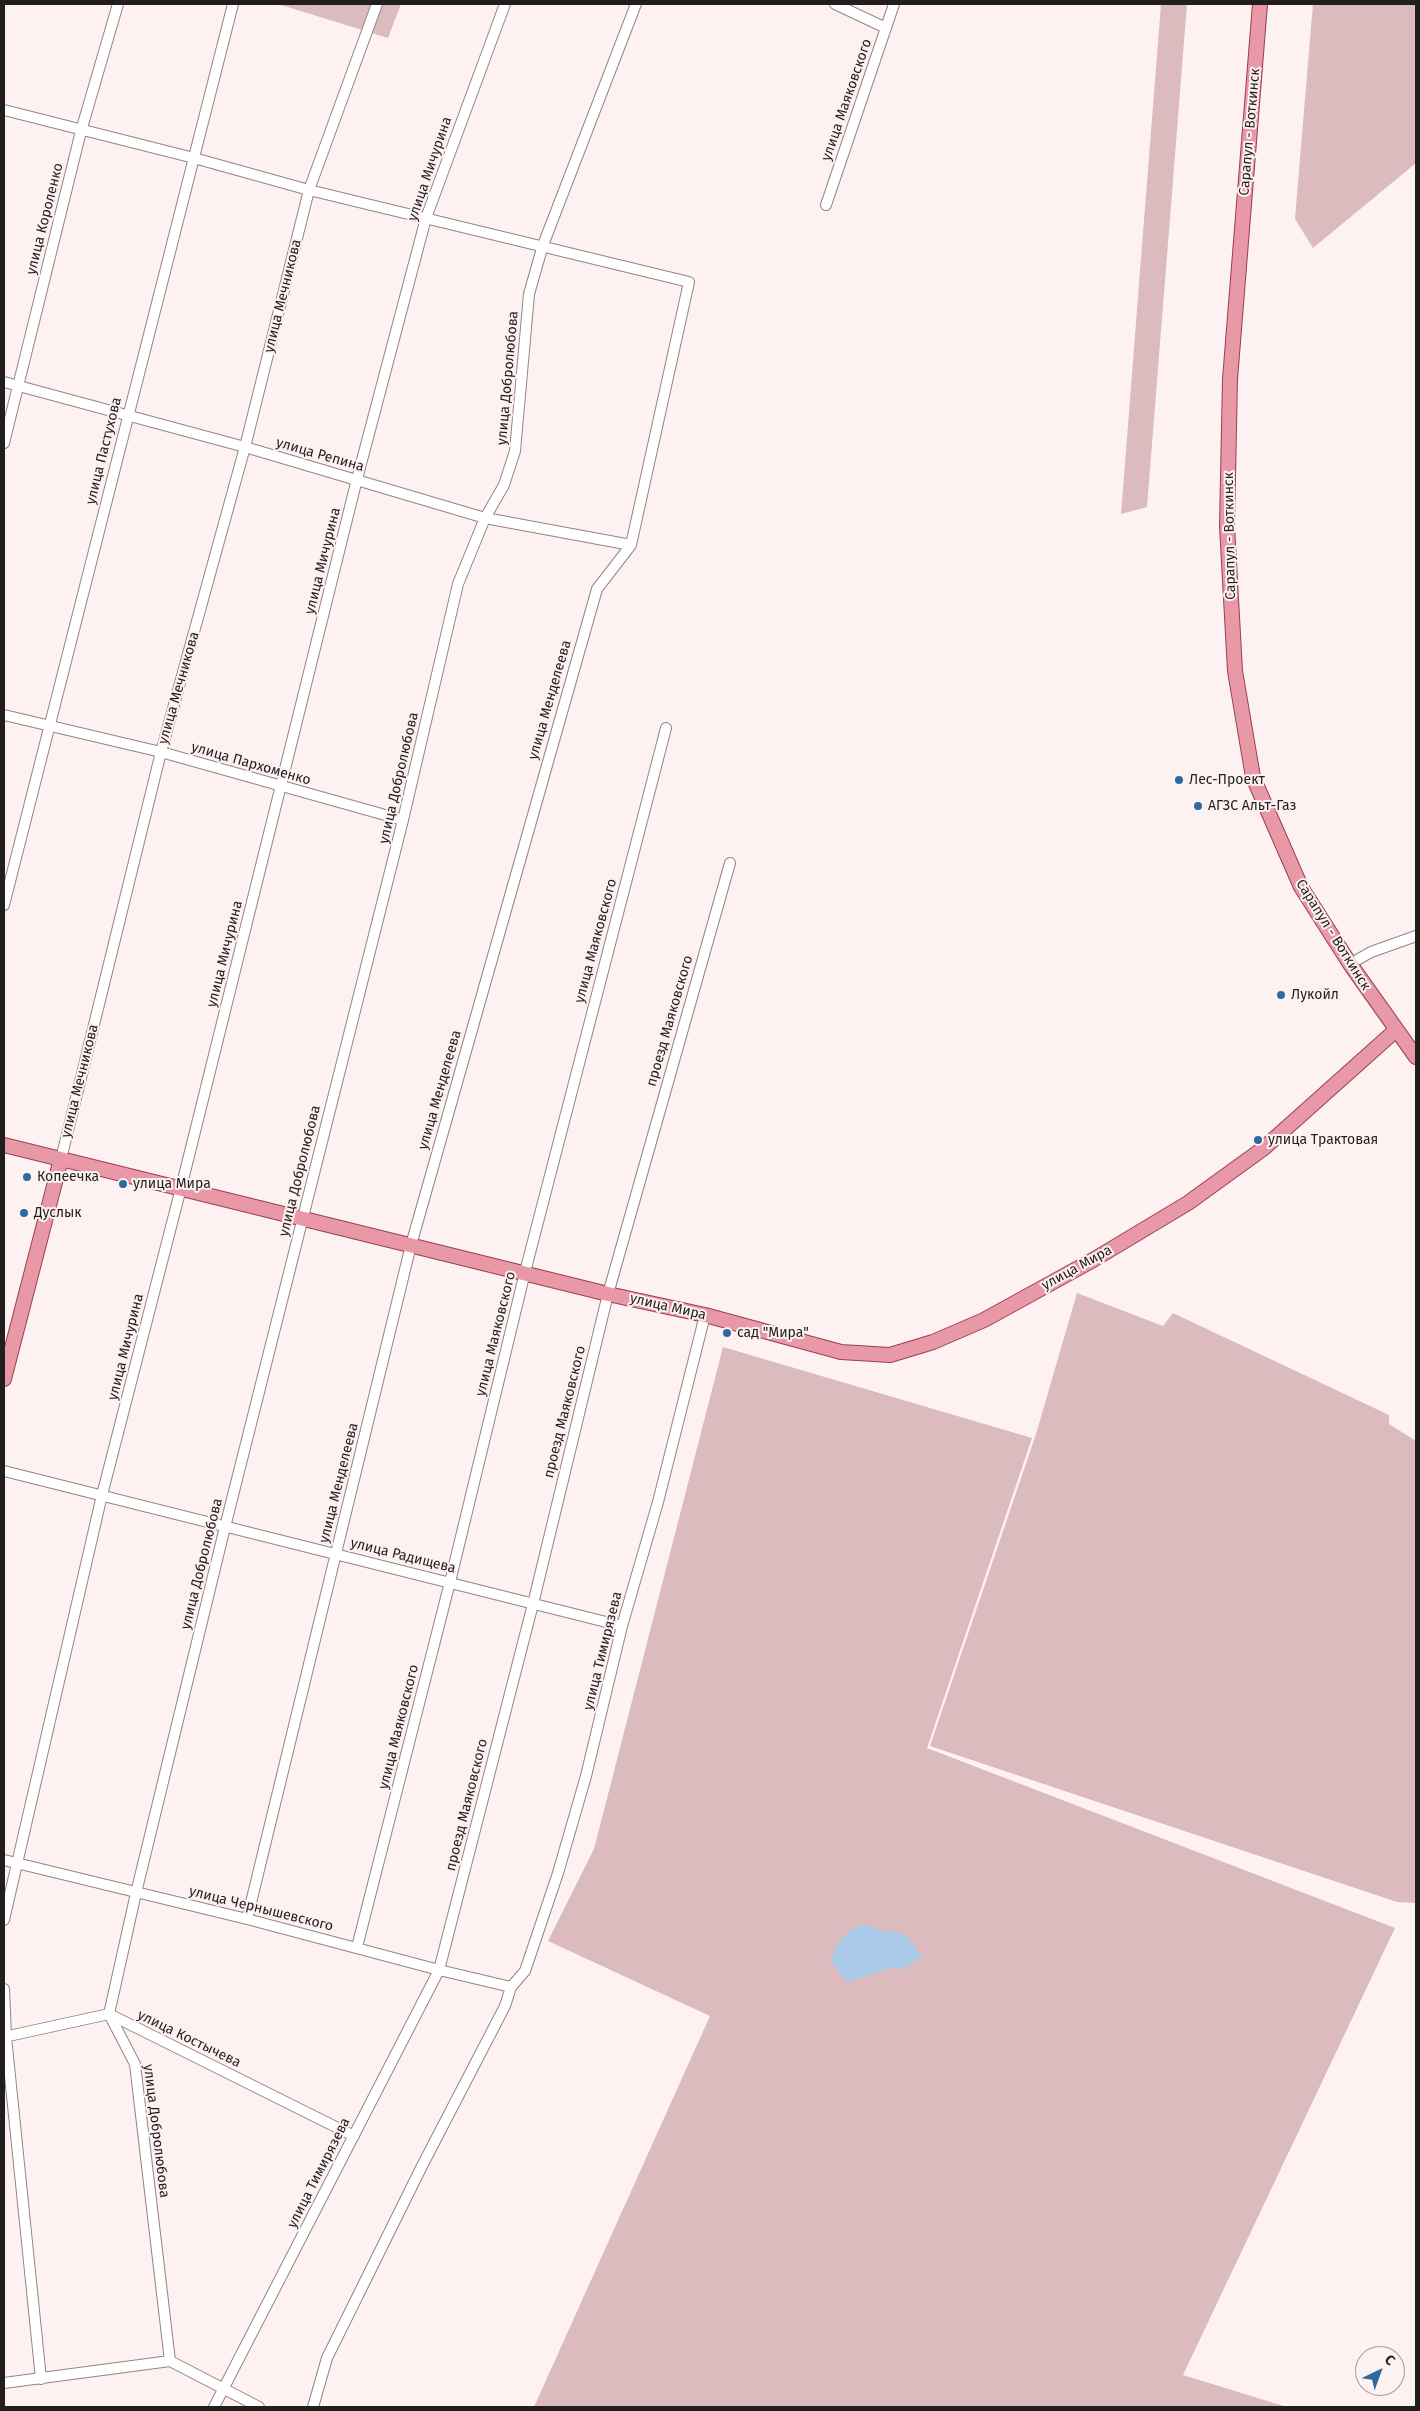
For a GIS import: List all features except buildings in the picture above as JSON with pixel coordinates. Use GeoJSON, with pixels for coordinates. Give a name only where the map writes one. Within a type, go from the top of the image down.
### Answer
{"type":"FeatureCollection","features":[{"type":"Feature","properties":{"kind":"main road","name":"Сарапул - Воткинск"},"geometry":{"type":"LineString","coordinates":[[1260,4],[1230,379],[1227,526],[1235,671],[1253,777],[1301,887],[1350,964],[1416,1057]]}},
{"type":"Feature","properties":{"kind":"main road","name":"улица Мира"},"geometry":{"type":"LineString","coordinates":[[4,1145],[303,1217],[608,1294],[705,1315],[841,1352],[890,1355],[933,1342],[992,1316],[1093,1260],[1188,1203],[1264,1148],[1396,1030]]}},
{"type":"Feature","properties":{"kind":"main road","name":"улица Мечникова"},"geometry":{"type":"LineString","coordinates":[[4,1379],[60,1159]]}},
{"type":"Feature","properties":{"kind":"street","name":"улица Короленко"},"geometry":{"type":"LineString","coordinates":[[4,443],[81,130],[118,4]]}},
{"type":"Feature","properties":{"kind":"street","name":"улица Пастухова"},"geometry":{"type":"LineString","coordinates":[[4,905],[127,414],[233,4]]}},
{"type":"Feature","properties":{"kind":"street","name":"улица Мечникова"},"geometry":{"type":"LineString","coordinates":[[60,1159],[161,752],[245,447],[309,190],[377,4]]}},
{"type":"Feature","properties":{"kind":"street","name":"улица Мичурина"},"geometry":{"type":"LineString","coordinates":[[4,1920],[15,1863],[102,1495],[181,1188],[357,479],[426,218],[505,4]]}},
{"type":"Feature","properties":{"kind":"street","name":"улица Добролюбова"},"geometry":{"type":"LineString","coordinates":[[170,2361],[135,2064],[109,2014],[136,1892],[225,1527],[403,820],[458,584],[485,518],[504,485],[515,451],[529,294],[543,245],[636,4]]}},
{"type":"Feature","properties":{"kind":"street"},"geometry":{"type":"LineString","coordinates":[[835,4],[886,28]]}},
{"type":"Feature","properties":{"kind":"street","name":"улица Маяковского"},"geometry":{"type":"LineString","coordinates":[[826,205],[894,4]]}},
{"type":"Feature","properties":{"kind":"street"},"geometry":{"type":"LineString","coordinates":[[4,110],[194,158],[309,190],[543,245]]}},
{"type":"Feature","properties":{"kind":"street","name":"улица Менделеева"},"geometry":{"type":"LineString","coordinates":[[247,1919],[411,1245],[597,589],[631,545],[689,282],[543,245]]}},
{"type":"Feature","properties":{"kind":"street","name":"улица Репина"},"geometry":{"type":"LineString","coordinates":[[4,382],[245,447],[485,518],[631,545]]}},
{"type":"Feature","properties":{"kind":"street","name":"улица Пархоменко"},"geometry":{"type":"LineString","coordinates":[[4,715],[161,752],[403,820]]}},
{"type":"Feature","properties":{"kind":"street","name":"улица Маяковского"},"geometry":{"type":"LineString","coordinates":[[357,1947],[450,1582],[525,1272],[666,728]]}},
{"type":"Feature","properties":{"kind":"street","name":"проезд Маяковского"},"geometry":{"type":"LineString","coordinates":[[439,1970],[533,1604],[608,1294],[730,864]]}},
{"type":"Feature","properties":{"kind":"street"},"geometry":{"type":"LineString","coordinates":[[1350,964],[1371,952],[1416,936]]}},
{"type":"Feature","properties":{"kind":"street","name":"улица Тимирязева"},"geometry":{"type":"LineString","coordinates":[[313,2407],[327,2358],[512,1987],[525,1971],[558,1873],[586,1776],[622,1626],[658,1502],[705,1315]]}},
{"type":"Feature","properties":{"kind":"street","name":"улица Радищева"},"geometry":{"type":"LineString","coordinates":[[4,1471],[622,1626]]}},
{"type":"Feature","properties":{"kind":"street","name":"улица Чернышевского"},"geometry":{"type":"LineString","coordinates":[[4,1860],[247,1919],[439,1970],[512,1987]]}},
{"type":"Feature","properties":{"kind":"street","name":"улица Тимирязева"},"geometry":{"type":"LineString","coordinates":[[214,2407],[439,1970]]}},
{"type":"Feature","properties":{"kind":"street"},"geometry":{"type":"LineString","coordinates":[[4,1988],[5,2037],[41,2379]]}},
{"type":"Feature","properties":{"kind":"street"},"geometry":{"type":"LineString","coordinates":[[5,2037],[109,2014]]}},
{"type":"Feature","properties":{"kind":"street","name":"улица Костычева"},"geometry":{"type":"LineString","coordinates":[[109,2014],[354,2136]]}},
{"type":"Feature","properties":{"kind":"street"},"geometry":{"type":"LineString","coordinates":[[4,2383],[170,2361],[260,2407]]}},
{"type":"Feature","properties":{"kind":"shaded area"},"geometry":{"type":"Polygon","coordinates":[[[278,4],[401,4],[388,38],[278,4]]]}},
{"type":"Feature","properties":{"kind":"shaded area"},"geometry":{"type":"Polygon","coordinates":[[[1161,4],[1187,4],[1147,507],[1121,514],[1161,4]]]}},
{"type":"Feature","properties":{"kind":"shaded area"},"geometry":{"type":"Polygon","coordinates":[[[1313,4],[1416,4],[1416,163],[1313,248],[1295,219],[1313,4]]]}},
{"type":"Feature","properties":{"kind":"shaded area"},"geometry":{"type":"Polygon","coordinates":[[[1077,1293],[1163,1326],[1173,1313],[1389,1415],[1389,1424],[1416,1441],[1416,1903],[1397,1902],[930,1746],[1036,1434],[1077,1293]]]}},
{"type":"Feature","properties":{"kind":"shaded area"},"geometry":{"type":"Polygon","coordinates":[[[723,1347],[1032,1438],[927,1748],[1395,1928],[1183,2375],[1287,2407],[534,2407],[710,2016],[548,1941],[594,1849],[723,1347]]]}},
{"type":"Feature","properties":{"kind":"water"},"geometry":{"type":"Polygon","coordinates":[[[865,1924],[881,1931],[895,1931],[908,1937],[922,1957],[901,1970],[892,1967],[847,1982],[830,1960],[838,1943],[852,1929],[865,1924]]]}},
{"type":"Feature","properties":{"kind":"place","name":"Лес-Проект"},"geometry":{"type":"Point","coordinates":[1179,780]}},
{"type":"Feature","properties":{"kind":"place","name":"АГЗС Альт-Газ"},"geometry":{"type":"Point","coordinates":[1198,806]}},
{"type":"Feature","properties":{"kind":"place","name":"Лукойл"},"geometry":{"type":"Point","coordinates":[1281,995]}},
{"type":"Feature","properties":{"kind":"place","name":"улица Трактовая"},"geometry":{"type":"Point","coordinates":[1258,1140]}},
{"type":"Feature","properties":{"kind":"place","name":"Копеечка"},"geometry":{"type":"Point","coordinates":[27,1177]}},
{"type":"Feature","properties":{"kind":"place","name":"улица Мира"},"geometry":{"type":"Point","coordinates":[123,1184]}},
{"type":"Feature","properties":{"kind":"place","name":"Дуслык"},"geometry":{"type":"Point","coordinates":[24,1213]}},
{"type":"Feature","properties":{"kind":"place","name":"сад \"Мира\""},"geometry":{"type":"Point","coordinates":[727,1333]}}]}
